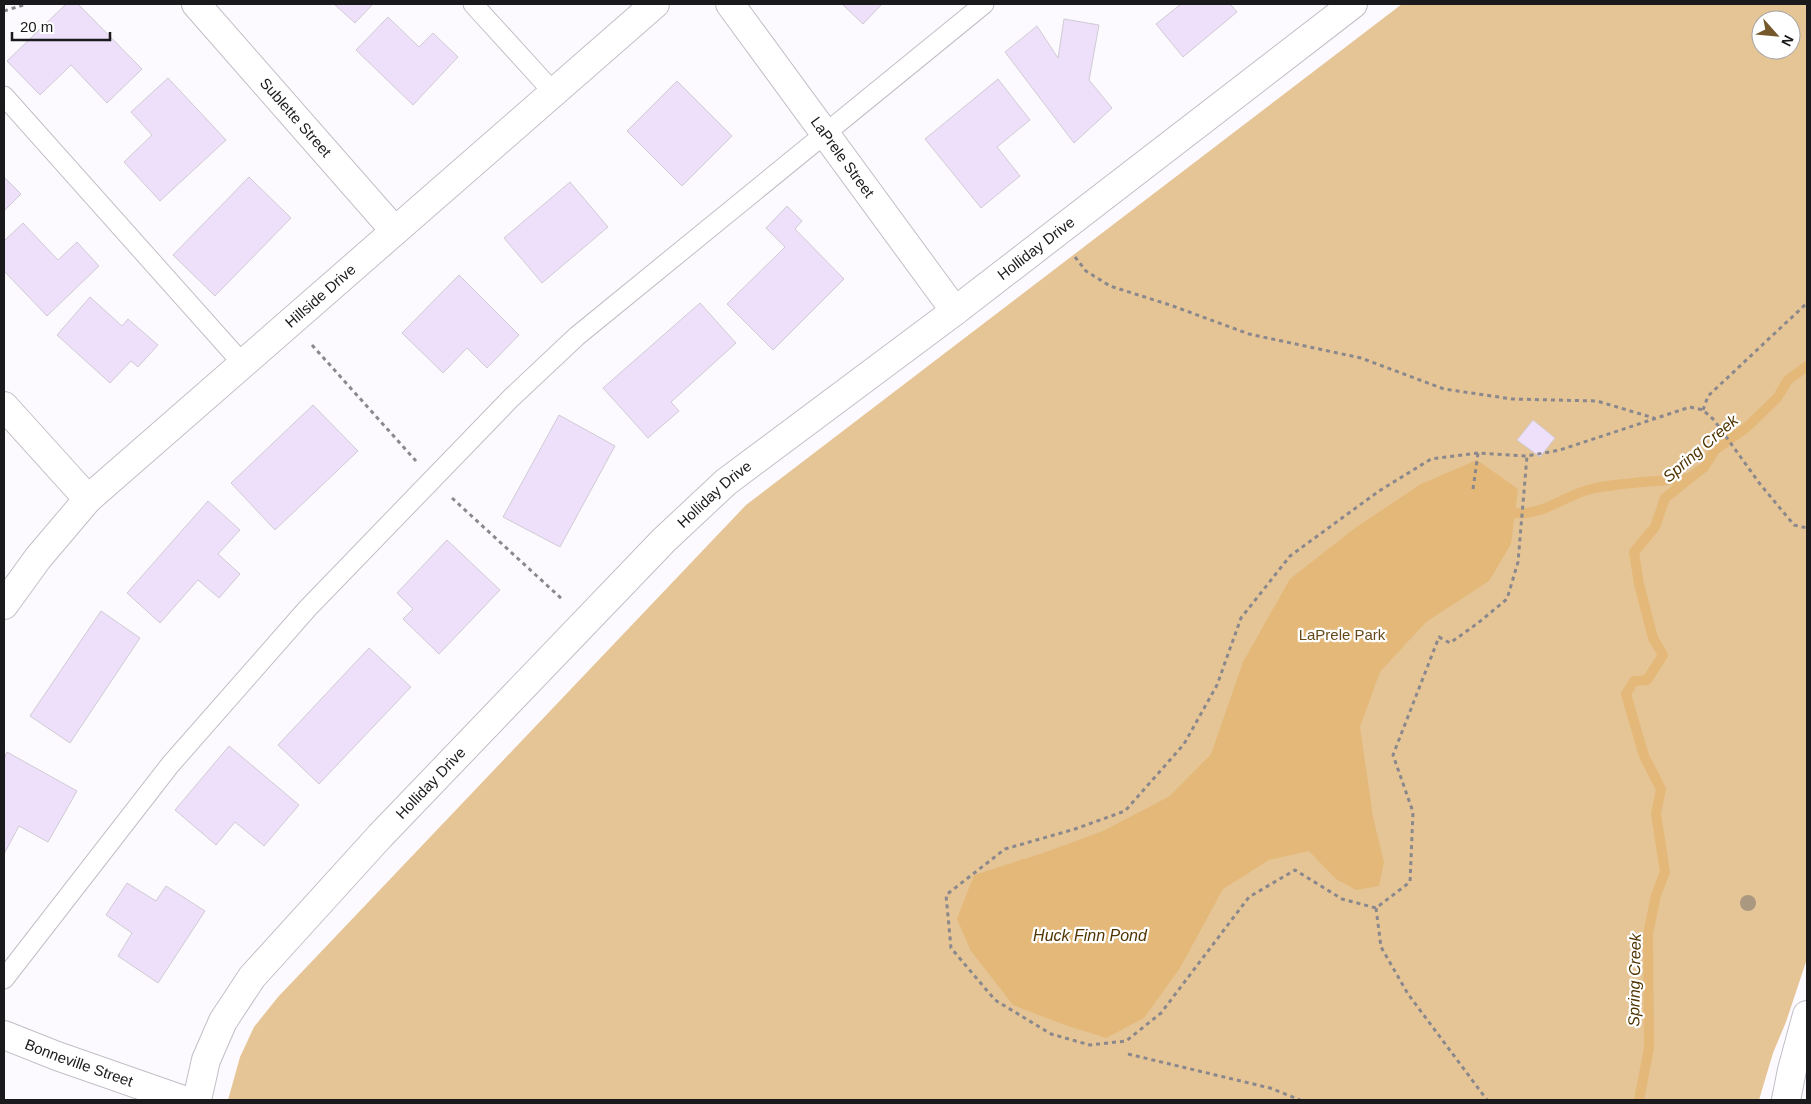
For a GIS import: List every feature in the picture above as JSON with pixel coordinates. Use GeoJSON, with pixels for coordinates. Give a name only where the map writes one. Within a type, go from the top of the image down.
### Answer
{"type":"FeatureCollection","features":[{"type":"Feature","properties":{"kind":"street","name":"Sublette Street"},"geometry":{"type":"LineString","coordinates":[[196,4],[395,231]]}},
{"type":"Feature","properties":{"kind":"street","name":"Hillside Drive"},"geometry":{"type":"LineString","coordinates":[[4,605],[38,558],[88,499],[655,4]]}},
{"type":"Feature","properties":{"kind":"street","name":"LaPrele Street"},"geometry":{"type":"LineString","coordinates":[[730,4],[955,311]]}},
{"type":"Feature","properties":{"kind":"street","name":"Holliday Drive"},"geometry":{"type":"LineString","coordinates":[[197,1100],[206,1060],[223,1021],[252,977],[380,836],[664,540],[726,482],[955,311],[1353,4]]}},
{"type":"Feature","properties":{"kind":"street"},"geometry":{"type":"LineString","coordinates":[[4,406],[88,499]]}},
{"type":"Feature","properties":{"kind":"street"},"geometry":{"type":"LineString","coordinates":[[1786,1100],[1807,1015]]}},
{"type":"Feature","properties":{"kind":"street","name":"Bonneville Street"},"geometry":{"type":"LineString","coordinates":[[4,1035],[57,1056],[183,1100]]}},
{"type":"Feature","properties":{"kind":"lane"},"geometry":{"type":"LineString","coordinates":[[473,4],[554,93]]}},
{"type":"Feature","properties":{"kind":"lane"},"geometry":{"type":"LineString","coordinates":[[4,979],[176,758],[307,609],[505,404],[577,336],[826,135],[984,4]]}},
{"type":"Feature","properties":{"kind":"lane"},"geometry":{"type":"LineString","coordinates":[[4,96],[243,364]]}},
{"type":"Feature","properties":{"kind":"path"},"geometry":{"type":"LineString","coordinates":[[4,11],[27,4]]}},
{"type":"Feature","properties":{"kind":"path"},"geometry":{"type":"LineString","coordinates":[[1056,233],[1086,271],[1110,286],[1249,334],[1361,358],[1444,389],[1512,399],[1597,401],[1654,418]]}},
{"type":"Feature","properties":{"kind":"path"},"geometry":{"type":"LineString","coordinates":[[1703,410],[1708,396],[1807,303]]}},
{"type":"Feature","properties":{"kind":"path"},"geometry":{"type":"LineString","coordinates":[[1376,908],[1342,899],[1295,870],[1249,897],[1162,1013],[1126,1041],[1090,1045],[1051,1034],[995,1000],[951,948],[946,895],[1005,849],[1075,829],[1125,811],[1184,744],[1217,685],[1241,618],[1290,556],[1379,491],[1431,459],[1478,453],[1527,456],[1560,450],[1690,407],[1703,410],[1714,420],[1760,484],[1794,525],[1807,528]]}},
{"type":"Feature","properties":{"kind":"path"},"geometry":{"type":"LineString","coordinates":[[1473,489],[1478,453]]}},
{"type":"Feature","properties":{"kind":"path"},"geometry":{"type":"LineString","coordinates":[[1376,908],[1410,882],[1413,812],[1393,755],[1439,637],[1450,643],[1507,599],[1518,562],[1527,456]]}},
{"type":"Feature","properties":{"kind":"path"},"geometry":{"type":"LineString","coordinates":[[1376,908],[1381,947],[1385,955],[1408,994],[1487,1100]]}},
{"type":"Feature","properties":{"kind":"path"},"geometry":{"type":"LineString","coordinates":[[1128,1054],[1270,1088],[1300,1100]]}},
{"type":"Feature","properties":{"kind":"green space","name":"LaPrele Park"},"geometry":{"type":"Polygon","coordinates":[[[1402,4],[1807,4],[1807,959],[1786,1022],[1773,1053],[1759,1100],[228,1100],[240,1057],[254,1027],[278,997],[746,505],[1402,4]]]}},
{"type":"Feature","properties":{"kind":"water","name":"Huck Finn Pond"},"geometry":{"type":"Polygon","coordinates":[[[1477,460],[1518,489],[1511,544],[1489,581],[1426,622],[1380,672],[1360,727],[1373,817],[1384,862],[1379,886],[1356,890],[1336,879],[1309,851],[1269,860],[1223,889],[1180,968],[1144,1018],[1106,1038],[1013,1005],[971,951],[957,919],[974,875],[1103,831],[1170,796],[1211,754],[1243,662],[1290,579],[1355,528],[1421,484],[1477,460]]]}},
{"type":"Feature","properties":{"kind":"building"},"geometry":{"type":"Polygon","coordinates":[[[66,4],[78,4],[142,69],[107,103],[71,65],[40,95],[7,61],[66,4]]]}},
{"type":"Feature","properties":{"kind":"building"},"geometry":{"type":"Polygon","coordinates":[[[334,4],[373,4],[355,23],[334,4]]]}},
{"type":"Feature","properties":{"kind":"building"},"geometry":{"type":"Polygon","coordinates":[[[842,4],[882,4],[863,24],[842,4]]]}},
{"type":"Feature","properties":{"kind":"building"},"geometry":{"type":"Polygon","coordinates":[[[1181,4],[1233,4],[1231,5],[1237,12],[1183,57],[1156,24],[1181,4]]]}},
{"type":"Feature","properties":{"kind":"building"},"geometry":{"type":"Polygon","coordinates":[[[388,17],[419,47],[433,33],[458,57],[413,105],[356,50],[388,17]]]}},
{"type":"Feature","properties":{"kind":"building"},"geometry":{"type":"Polygon","coordinates":[[[1064,19],[1099,25],[1089,80],[1112,108],[1074,143],[1005,52],[1037,26],[1058,58],[1064,19]]]}},
{"type":"Feature","properties":{"kind":"building"},"geometry":{"type":"Polygon","coordinates":[[[168,78],[226,140],[160,201],[124,162],[152,135],[131,112],[168,78]]]}},
{"type":"Feature","properties":{"kind":"building"},"geometry":{"type":"Polygon","coordinates":[[[998,79],[1030,120],[997,147],[1020,176],[981,208],[925,139],[998,79]]]}},
{"type":"Feature","properties":{"kind":"building"},"geometry":{"type":"Polygon","coordinates":[[[677,81],[732,136],[682,186],[627,131],[677,81]]]}},
{"type":"Feature","properties":{"kind":"building"},"geometry":{"type":"Polygon","coordinates":[[[4,177],[21,194],[4,211],[4,177]]]}},
{"type":"Feature","properties":{"kind":"building"},"geometry":{"type":"Polygon","coordinates":[[[249,177],[291,218],[215,296],[173,255],[249,177]]]}},
{"type":"Feature","properties":{"kind":"building"},"geometry":{"type":"Polygon","coordinates":[[[570,182],[608,227],[542,283],[504,238],[570,182]]]}},
{"type":"Feature","properties":{"kind":"building"},"geometry":{"type":"Polygon","coordinates":[[[787,206],[802,221],[795,229],[844,279],[773,350],[727,304],[785,247],[766,228],[787,206]]]}},
{"type":"Feature","properties":{"kind":"building"},"geometry":{"type":"Polygon","coordinates":[[[23,223],[58,260],[77,242],[99,266],[47,316],[4,271],[4,241],[23,223]]]}},
{"type":"Feature","properties":{"kind":"building"},"geometry":{"type":"Polygon","coordinates":[[[459,275],[519,335],[487,368],[467,348],[443,373],[402,333],[459,275]]]}},
{"type":"Feature","properties":{"kind":"building"},"geometry":{"type":"Polygon","coordinates":[[[90,297],[122,326],[128,319],[158,345],[138,367],[131,361],[110,383],[57,335],[90,297]]]}},
{"type":"Feature","properties":{"kind":"building"},"geometry":{"type":"Polygon","coordinates":[[[700,303],[736,343],[671,402],[679,411],[648,438],[603,388],[700,303]]]}},
{"type":"Feature","properties":{"kind":"building"},"geometry":{"type":"Polygon","coordinates":[[[313,405],[358,451],[275,530],[231,483],[313,405]]]}},
{"type":"Feature","properties":{"kind":"building"},"geometry":{"type":"Polygon","coordinates":[[[559,415],[615,446],[560,547],[503,517],[559,415]]]}},
{"type":"Feature","properties":{"kind":"building"},"geometry":{"type":"Polygon","coordinates":[[[1533,420],[1555,438],[1540,457],[1517,440],[1533,420]]]}},
{"type":"Feature","properties":{"kind":"building"},"geometry":{"type":"Polygon","coordinates":[[[208,501],[240,530],[218,554],[240,574],[219,598],[198,580],[160,623],[127,593],[208,501]]]}},
{"type":"Feature","properties":{"kind":"building"},"geometry":{"type":"Polygon","coordinates":[[[447,540],[500,590],[439,654],[403,619],[413,609],[397,593],[447,540]]]}},
{"type":"Feature","properties":{"kind":"building"},"geometry":{"type":"Polygon","coordinates":[[[101,611],[140,638],[70,743],[30,716],[101,611]]]}},
{"type":"Feature","properties":{"kind":"building"},"geometry":{"type":"Polygon","coordinates":[[[369,648],[411,687],[319,784],[278,745],[369,648]]]}},
{"type":"Feature","properties":{"kind":"building"},"geometry":{"type":"Polygon","coordinates":[[[229,746],[299,805],[264,846],[235,822],[216,845],[175,810],[229,746]]]}},
{"type":"Feature","properties":{"kind":"building"},"geometry":{"type":"Polygon","coordinates":[[[7,752],[77,791],[48,842],[19,826],[4,854],[4,759],[7,752]]]}},
{"type":"Feature","properties":{"kind":"building"},"geometry":{"type":"Polygon","coordinates":[[[127,883],[156,901],[166,886],[205,911],[158,983],[118,956],[132,933],[106,915],[127,883]]]}},
{"type":"Feature","properties":{"kind":"waterway","name":"Spring Creek"},"geometry":{"type":"LineString","coordinates":[[1639,1100],[1649,1048],[1648,934],[1656,895],[1665,872],[1656,814],[1661,789],[1644,756],[1626,694],[1634,681],[1647,680],[1663,655],[1653,638],[1639,584],[1634,552],[1655,527],[1665,498],[1704,467],[1715,450],[1746,428],[1777,398],[1788,380],[1807,366]]}},
{"type":"Feature","properties":{"kind":"waterway"},"geometry":{"type":"LineString","coordinates":[[1515,513],[1535,511],[1591,489],[1627,483],[1688,478]]}}]}
